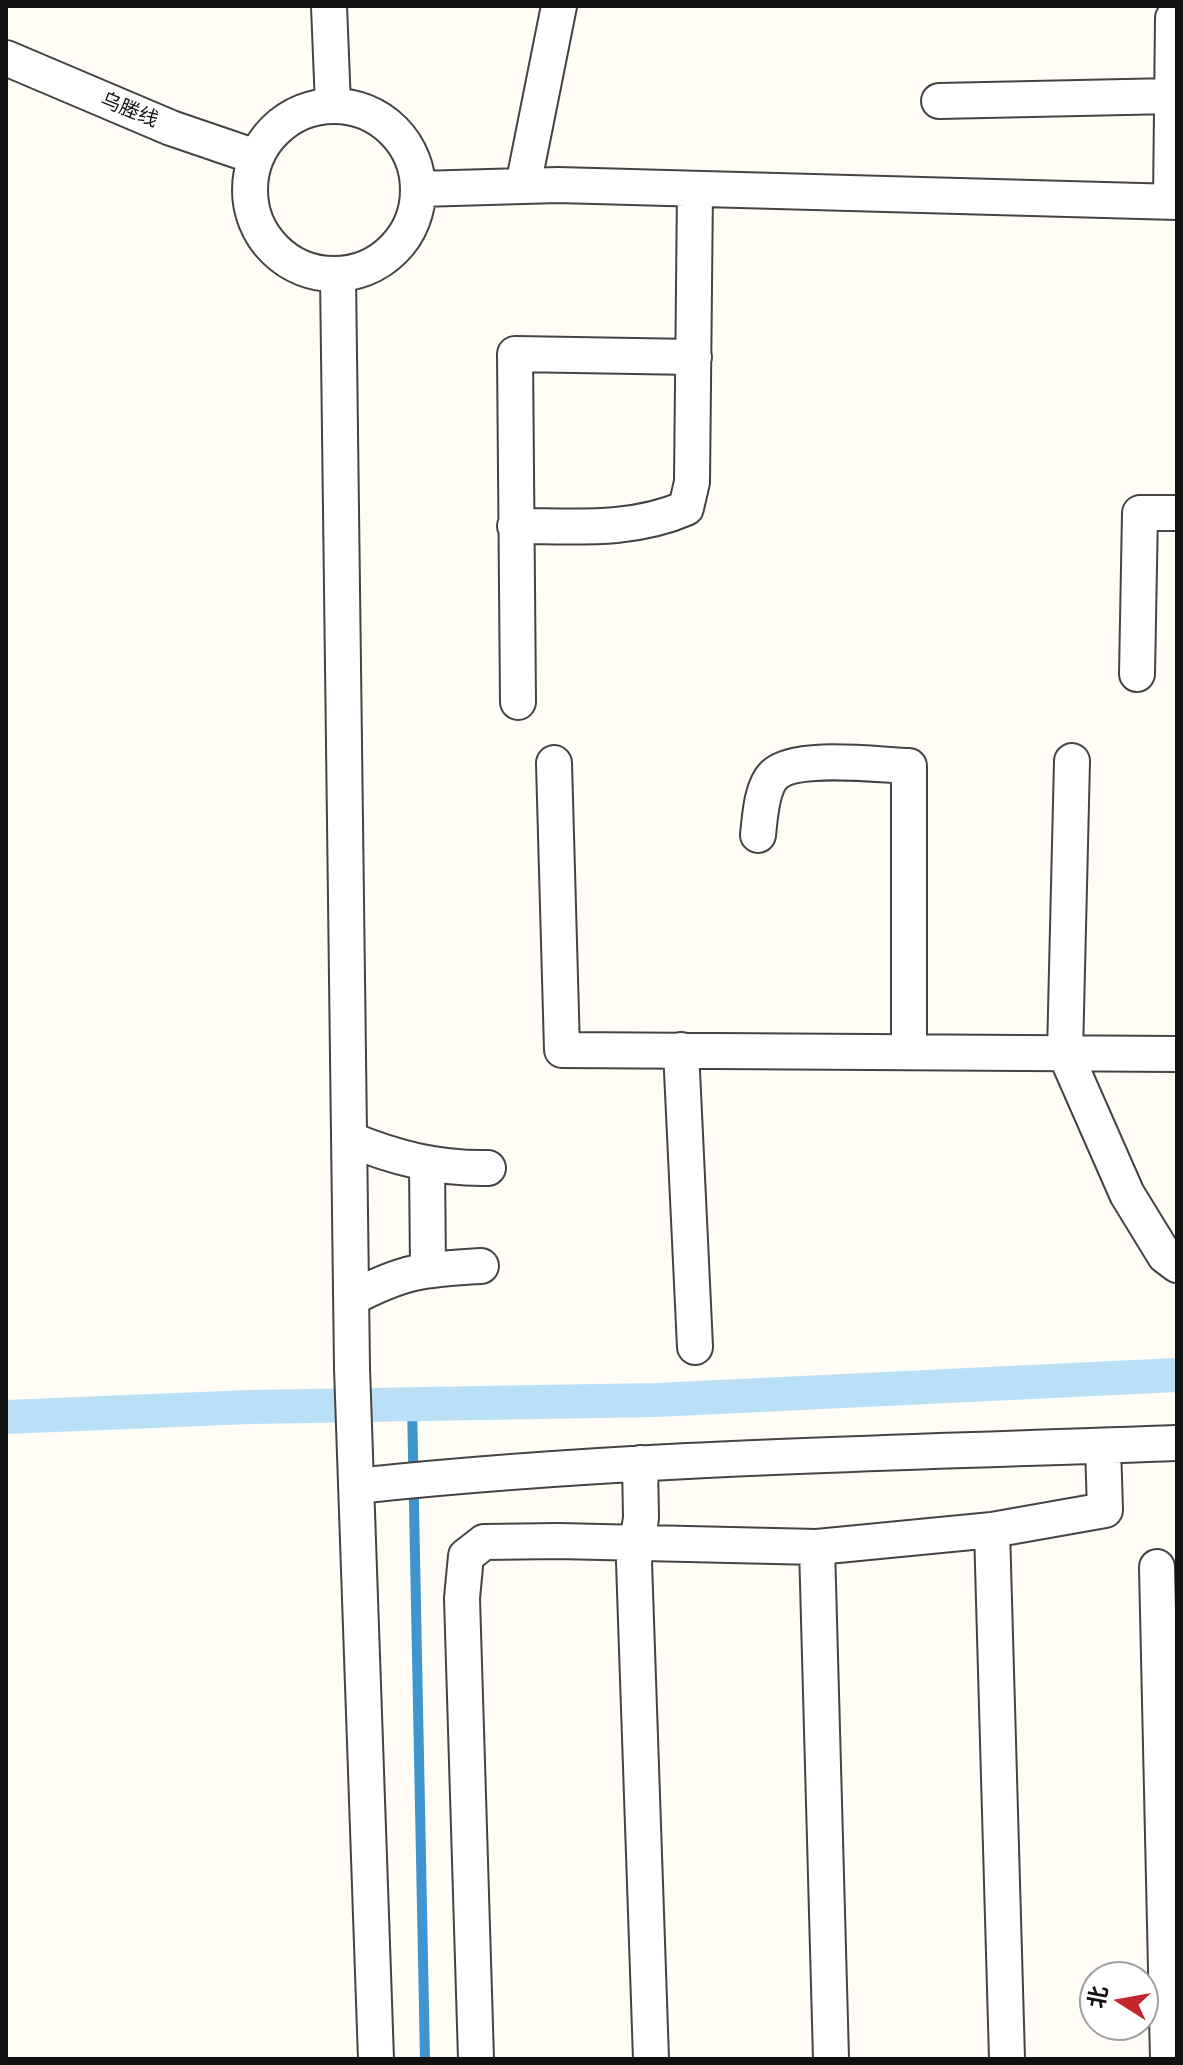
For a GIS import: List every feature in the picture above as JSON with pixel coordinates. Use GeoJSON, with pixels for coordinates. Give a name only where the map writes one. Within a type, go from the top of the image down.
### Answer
{"type":"FeatureCollection","features":[{"type":"Feature","properties":{"kind":"street"},"geometry":{"type":"LineString","coordinates":[[329,6],[333,105]]}},
{"type":"Feature","properties":{"kind":"street"},"geometry":{"type":"LineString","coordinates":[[523,186],[559,6]]}},
{"type":"Feature","properties":{"kind":"street"},"geometry":{"type":"LineString","coordinates":[[419,189],[523,186],[1174,202],[1173,18]]}},
{"type":"Feature","properties":{"kind":"street","name":"乌塍线"},"geometry":{"type":"LineString","coordinates":[[6,58],[171,128],[256,157]]}},
{"type":"Feature","properties":{"kind":"street"},"geometry":{"type":"LineString","coordinates":[[939,101],[1172,96]]}},
{"type":"Feature","properties":{"kind":"street"},"geometry":{"type":"LineString","coordinates":[[333,105],[370,113],[399,136],[416,169],[419,189],[417,207],[402,241],[374,266],[338,276],[304,270],[275,252],[256,224],[249,190],[256,157],[274,130],[301,111],[333,105]]}},
{"type":"Feature","properties":{"kind":"street"},"geometry":{"type":"LineString","coordinates":[[515,526],[617,527],[661,519],[686,508],[692,482],[695,189]]}},
{"type":"Feature","properties":{"kind":"street"},"geometry":{"type":"LineString","coordinates":[[338,276],[352,1368],[376,2059]]}},
{"type":"Feature","properties":{"kind":"street"},"geometry":{"type":"LineString","coordinates":[[518,702],[515,354],[694,357]]}},
{"type":"Feature","properties":{"kind":"street"},"geometry":{"type":"LineString","coordinates":[[1137,674],[1140,513],[1177,513]]}},
{"type":"Feature","properties":{"kind":"street"},"geometry":{"type":"LineString","coordinates":[[1072,761],[1065,1053],[1127,1194],[1165,1256],[1177,1265]]}},
{"type":"Feature","properties":{"kind":"street"},"geometry":{"type":"LineString","coordinates":[[554,763],[562,1050],[1177,1054]]}},
{"type":"Feature","properties":{"kind":"street"},"geometry":{"type":"LineString","coordinates":[[758,835],[762,803],[772,776],[795,763],[909,766],[909,1052]]}},
{"type":"Feature","properties":{"kind":"street"},"geometry":{"type":"LineString","coordinates":[[681,1050],[695,1347]]}},
{"type":"Feature","properties":{"kind":"street"},"geometry":{"type":"LineString","coordinates":[[349,1139],[394,1157],[427,1164],[454,1169],[488,1168]]}},
{"type":"Feature","properties":{"kind":"street"},"geometry":{"type":"LineString","coordinates":[[427,1164],[428,1269]]}},
{"type":"Feature","properties":{"kind":"street"},"geometry":{"type":"LineString","coordinates":[[352,1298],[391,1277],[428,1269],[481,1266]]}},
{"type":"Feature","properties":{"kind":"street"},"geometry":{"type":"LineString","coordinates":[[357,1486],[640,1463],[1177,1443]]}},
{"type":"Feature","properties":{"kind":"street"},"geometry":{"type":"LineString","coordinates":[[476,2059],[462,1598],[466,1556],[484,1542],[817,1547],[992,1530],[1105,1510],[1103,1446]]}},
{"type":"Feature","properties":{"kind":"street"},"geometry":{"type":"LineString","coordinates":[[640,1463],[641,1518],[634,1562],[651,2059]]}},
{"type":"Feature","properties":{"kind":"street"},"geometry":{"type":"LineString","coordinates":[[992,1530],[1007,2059]]}},
{"type":"Feature","properties":{"kind":"street"},"geometry":{"type":"LineString","coordinates":[[817,1547],[831,2059]]}},
{"type":"Feature","properties":{"kind":"street"},"geometry":{"type":"LineString","coordinates":[[1157,1567],[1168,2059]]}},
{"type":"Feature","properties":{"kind":"waterway"},"geometry":{"type":"LineString","coordinates":[[6,1417],[250,1407],[656,1400],[1177,1375]]}},
{"type":"Feature","properties":{"kind":"waterway"},"geometry":{"type":"LineString","coordinates":[[412,1404],[425,2059]]}}]}
